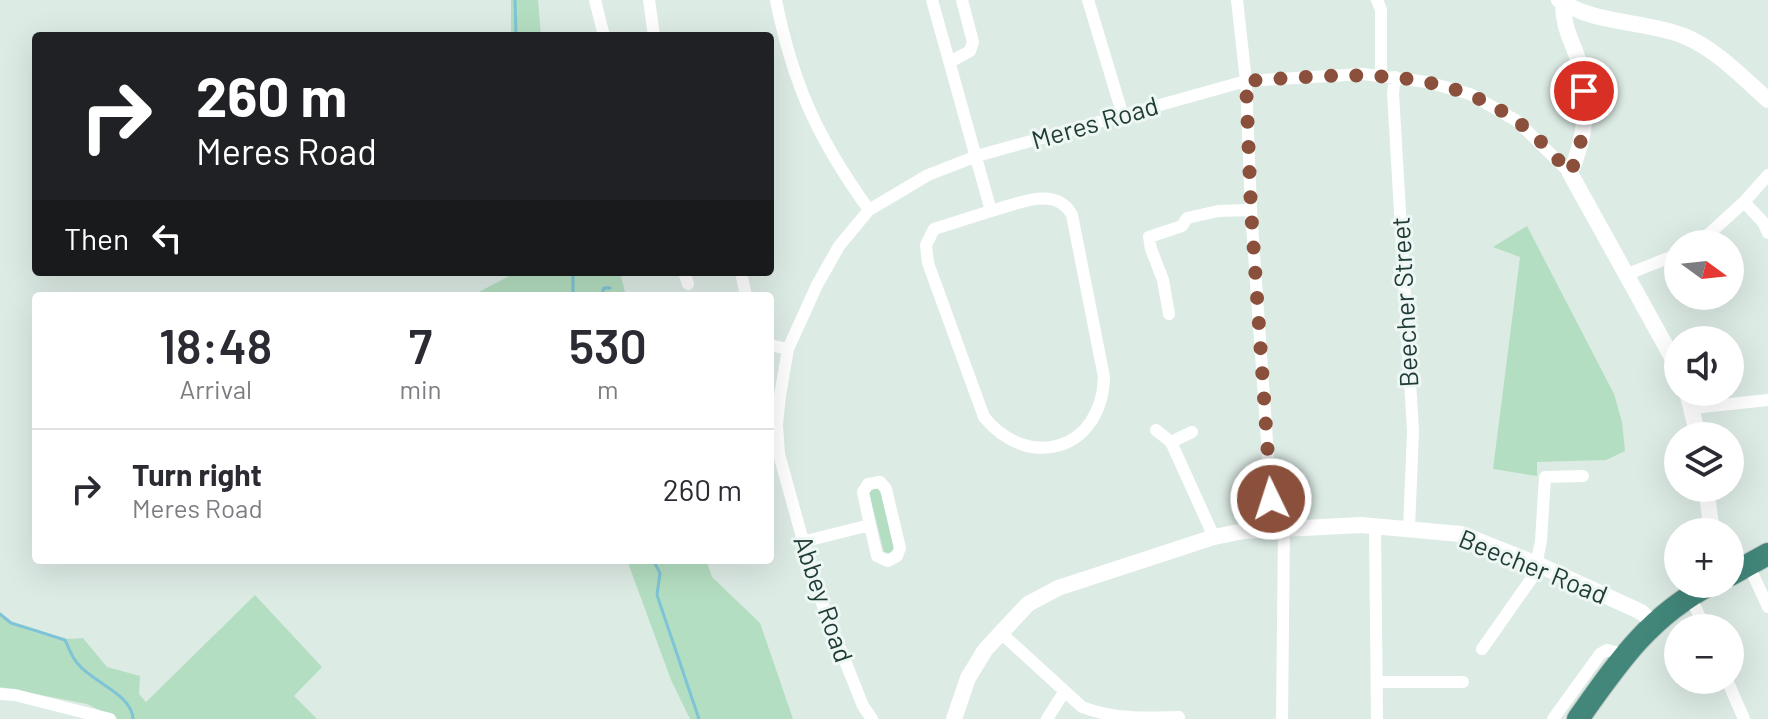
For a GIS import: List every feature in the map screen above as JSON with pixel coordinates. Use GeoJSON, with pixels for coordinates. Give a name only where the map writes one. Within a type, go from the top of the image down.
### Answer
{"type":"FeatureCollection","features":[{"type":"Feature","properties":{"kind":"highway"},"geometry":{"type":"LineString","coordinates":[[1578,719],[1624,654],[1654,623],[1687,598]]}},
{"type":"Feature","properties":{"kind":"street"},"geometry":{"type":"LineString","coordinates":[[595,0],[603,32]]}},
{"type":"Feature","properties":{"kind":"street"},"geometry":{"type":"LineString","coordinates":[[649,0],[653,32]]}},
{"type":"Feature","properties":{"kind":"street"},"geometry":{"type":"LineString","coordinates":[[776,0],[804,101],[840,168],[869,210]]}},
{"type":"Feature","properties":{"kind":"street"},"geometry":{"type":"LineString","coordinates":[[932,0],[991,211]]}},
{"type":"Feature","properties":{"kind":"street"},"geometry":{"type":"LineString","coordinates":[[950,62],[970,51],[973,42],[962,0]]}},
{"type":"Feature","properties":{"kind":"street"},"geometry":{"type":"LineString","coordinates":[[1088,0],[1123,116]]}},
{"type":"Feature","properties":{"kind":"street"},"geometry":{"type":"LineString","coordinates":[[1237,0],[1246,81],[1251,210],[1279,528],[1282,719]]}},
{"type":"Feature","properties":{"kind":"street"},"geometry":{"type":"LineString","coordinates":[[1377,0],[1381,10],[1381,75]]}},
{"type":"Feature","properties":{"kind":"street"},"geometry":{"type":"LineString","coordinates":[[1664,342],[1570,173],[1583,137],[1584,91],[1580,64],[1563,24],[1561,2],[1687,37],[1734,70],[1768,100]]}},
{"type":"Feature","properties":{"kind":"street","name":"Meres Road"},"geometry":{"type":"LineString","coordinates":[[779,454],[777,424],[788,349],[817,285],[839,246],[869,210],[928,175],[977,156],[1246,81],[1381,75],[1470,94],[1517,121],[1570,173]]}},
{"type":"Feature","properties":{"kind":"street","name":"Beecher Street"},"geometry":{"type":"LineString","coordinates":[[1395,77],[1393,93],[1413,432],[1409,528]]}},
{"type":"Feature","properties":{"kind":"street"},"geometry":{"type":"LineString","coordinates":[[1713,230],[1768,175]]}},
{"type":"Feature","properties":{"kind":"street"},"geometry":{"type":"LineString","coordinates":[[1054,198],[1068,207],[1072,215],[1104,390],[1101,407],[1088,427],[1060,445],[1033,447],[1020,443],[995,430],[984,417],[928,263],[926,245],[934,229],[991,211],[1054,198]]}},
{"type":"Feature","properties":{"kind":"street"},"geometry":{"type":"LineString","coordinates":[[1744,202],[1763,222],[1768,233]]}},
{"type":"Feature","properties":{"kind":"street"},"geometry":{"type":"LineString","coordinates":[[1169,314],[1163,280],[1149,237],[1182,226],[1187,218],[1218,211],[1251,210]]}},
{"type":"Feature","properties":{"kind":"street"},"geometry":{"type":"LineString","coordinates":[[1628,274],[1664,260]]}},
{"type":"Feature","properties":{"kind":"street"},"geometry":{"type":"LineString","coordinates":[[774,346],[788,349]]}},
{"type":"Feature","properties":{"kind":"street"},"geometry":{"type":"LineString","coordinates":[[1744,400],[1768,400]]}},
{"type":"Feature","properties":{"kind":"street"},"geometry":{"type":"LineString","coordinates":[[1156,430],[1171,442],[1214,537]]}},
{"type":"Feature","properties":{"kind":"street"},"geometry":{"type":"LineString","coordinates":[[1171,442],[1192,432]]}},
{"type":"Feature","properties":{"kind":"street","name":"Abbey Road"},"geometry":{"type":"LineString","coordinates":[[774,447],[779,454],[802,542],[827,617],[863,706],[872,719]]}},
{"type":"Feature","properties":{"kind":"street"},"geometry":{"type":"LineString","coordinates":[[774,478],[785,474]]}},
{"type":"Feature","properties":{"kind":"street"},"geometry":{"type":"LineString","coordinates":[[1482,649],[1524,591],[1537,564],[1545,477],[1583,476]]}},
{"type":"Feature","properties":{"kind":"street"},"geometry":{"type":"LineString","coordinates":[[880,482],[886,489],[900,548],[897,556],[888,561],[877,556],[870,525],[863,492],[868,484],[880,482]]}},
{"type":"Feature","properties":{"kind":"street"},"geometry":{"type":"LineString","coordinates":[[802,542],[870,525]]}},
{"type":"Feature","properties":{"kind":"street"},"geometry":{"type":"LineString","coordinates":[[1375,526],[1377,719]]}},
{"type":"Feature","properties":{"kind":"street","name":"Beecher Road"},"geometry":{"type":"LineString","coordinates":[[954,719],[968,678],[985,650],[1028,604],[1043,594],[1214,537],[1279,528],[1375,526],[1461,534],[1537,564],[1641,612],[1654,623]]}},
{"type":"Feature","properties":{"kind":"street"},"geometry":{"type":"LineString","coordinates":[[1749,565],[1768,607]]}},
{"type":"Feature","properties":{"kind":"street"},"geometry":{"type":"LineString","coordinates":[[1001,633],[1082,707],[1098,714],[1146,719],[1179,717]]}},
{"type":"Feature","properties":{"kind":"street"},"geometry":{"type":"LineString","coordinates":[[1553,719],[1600,654],[1607,650],[1624,654]]}},
{"type":"Feature","properties":{"kind":"street"},"geometry":{"type":"LineString","coordinates":[[1377,682],[1463,682]]}},
{"type":"Feature","properties":{"kind":"street"},"geometry":{"type":"LineString","coordinates":[[1047,719],[1064,692]]}},
{"type":"Feature","properties":{"kind":"street"},"geometry":{"type":"LineString","coordinates":[[0,694],[115,717]]}},
{"type":"Feature","properties":{"kind":"street"},"geometry":{"type":"LineString","coordinates":[[1733,694],[1744,719]]}},
{"type":"Feature","properties":{"kind":"green space"},"geometry":{"type":"Polygon","coordinates":[[[511,0],[538,0],[541,32],[511,32],[511,0]]]}},
{"type":"Feature","properties":{"kind":"green space"},"geometry":{"type":"Polygon","coordinates":[[[1527,226],[1614,394],[1622,422],[1625,451],[1606,460],[1537,462],[1537,476],[1493,469],[1520,257],[1493,247],[1527,226]]]}},
{"type":"Feature","properties":{"kind":"green space"},"geometry":{"type":"Polygon","coordinates":[[[509,276],[621,276],[625,292],[479,292],[509,276]]]}},
{"type":"Feature","properties":{"kind":"green space"},"geometry":{"type":"Polygon","coordinates":[[[876,486],[881,491],[894,549],[889,553],[884,552],[869,493],[876,486]]]}},
{"type":"Feature","properties":{"kind":"green space"},"geometry":{"type":"Polygon","coordinates":[[[628,564],[707,564],[712,577],[760,623],[793,719],[690,719],[671,680],[628,564]]]}},
{"type":"Feature","properties":{"kind":"green space"},"geometry":{"type":"Polygon","coordinates":[[[255,595],[322,667],[294,696],[317,719],[118,719],[87,704],[0,687],[0,614],[40,634],[83,638],[107,667],[140,676],[139,694],[146,702],[255,595]]]}},
{"type":"Feature","properties":{"kind":"waterway"},"geometry":{"type":"LineString","coordinates":[[515,0],[516,32]]}},
{"type":"Feature","properties":{"kind":"waterway"},"geometry":{"type":"LineString","coordinates":[[573,276],[573,292]]}},
{"type":"Feature","properties":{"kind":"waterway"},"geometry":{"type":"LineString","coordinates":[[602,292],[604,288],[610,288]]}},
{"type":"Feature","properties":{"kind":"waterway"},"geometry":{"type":"LineString","coordinates":[[655,564],[660,573],[657,595],[699,719]]}},
{"type":"Feature","properties":{"kind":"waterway"},"geometry":{"type":"LineString","coordinates":[[0,614],[11,623],[65,640],[76,662],[119,695],[131,710],[133,719]]}},
{"type":"Feature","properties":{"kind":"route"},"geometry":{"type":"LineString","coordinates":[[1271,499],[1251,210],[1246,81],[1363,74],[1427,82],[1461,91],[1517,121],[1547,147],[1570,173],[1580,152],[1585,123],[1584,91]]}}]}
